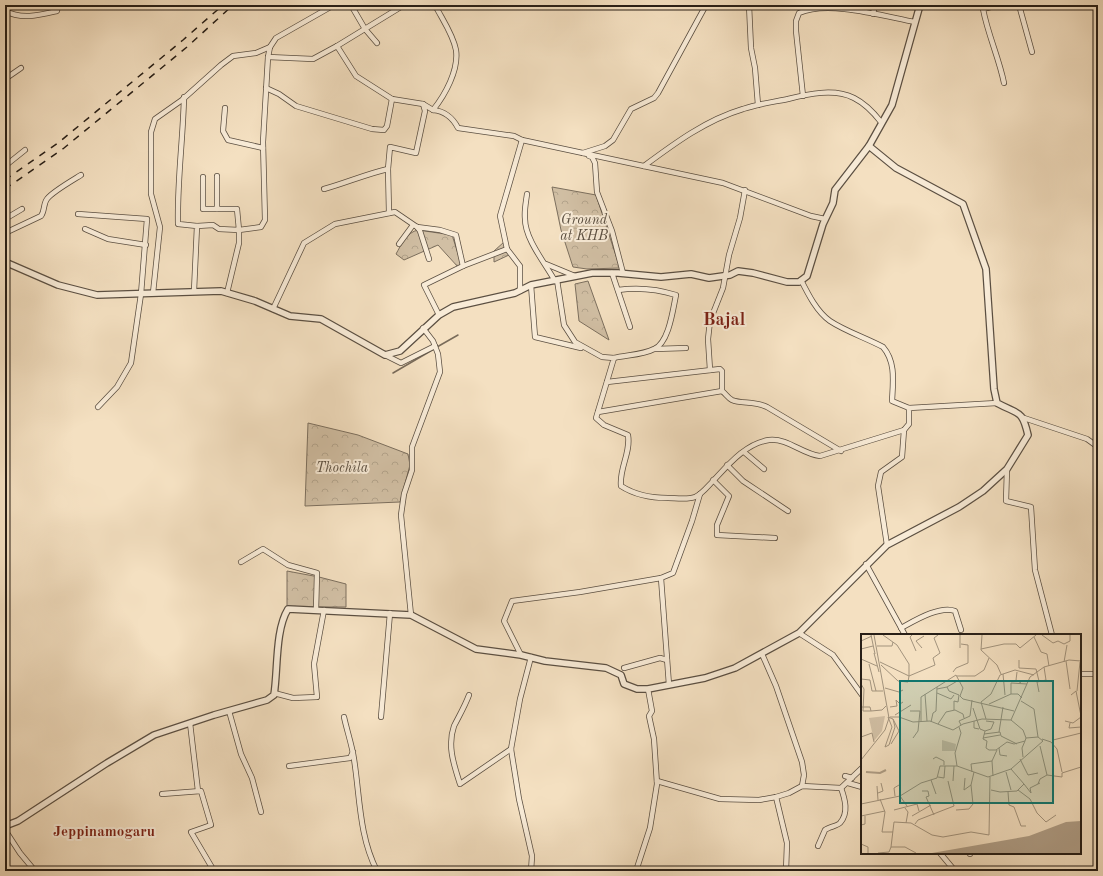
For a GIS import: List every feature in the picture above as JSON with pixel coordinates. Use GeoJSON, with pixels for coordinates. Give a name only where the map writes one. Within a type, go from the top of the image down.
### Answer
{"type":"FeatureCollection","features":[{"type":"Feature","properties":{"kind":"street"},"geometry":{"type":"LineString","coordinates":[[5,11],[11,15],[34,16],[57,11],[58,5]]}},
{"type":"Feature","properties":{"kind":"street"},"geometry":{"type":"LineString","coordinates":[[184,97],[183,126],[179,151],[178,224],[213,226],[219,229],[239,230],[261,227],[265,220],[263,148],[268,57],[270,47],[276,38],[334,5]]}},
{"type":"Feature","properties":{"kind":"street"},"geometry":{"type":"LineString","coordinates":[[351,5],[365,29],[377,43]]}},
{"type":"Feature","properties":{"kind":"street"},"geometry":{"type":"LineString","coordinates":[[268,57],[313,59],[404,5]]}},
{"type":"Feature","properties":{"kind":"street"},"geometry":{"type":"LineString","coordinates":[[433,110],[440,101],[452,75],[456,50],[451,35],[435,5]]}},
{"type":"Feature","properties":{"kind":"street"},"geometry":{"type":"LineString","coordinates":[[595,156],[613,140],[631,109],[654,98],[658,93],[706,5]]}},
{"type":"Feature","properties":{"kind":"street"},"geometry":{"type":"LineString","coordinates":[[748,5],[750,48],[755,68],[758,105]]}},
{"type":"Feature","properties":{"kind":"street"},"geometry":{"type":"LineString","coordinates":[[873,14],[875,5]]}},
{"type":"Feature","properties":{"kind":"street"},"geometry":{"type":"LineString","coordinates":[[385,355],[400,351],[423,328],[439,315],[453,307],[520,291],[531,285],[592,273],[661,277],[691,274],[709,278],[738,271],[753,273],[787,282],[799,282],[807,276],[825,219],[833,203],[835,190],[869,146],[881,122],[892,105],[920,5]]}},
{"type":"Feature","properties":{"kind":"street"},"geometry":{"type":"LineString","coordinates":[[998,5],[983,9],[1004,82]]}},
{"type":"Feature","properties":{"kind":"street"},"geometry":{"type":"LineString","coordinates":[[1019,5],[1032,52]]}},
{"type":"Feature","properties":{"kind":"street"},"geometry":{"type":"LineString","coordinates":[[803,96],[796,31],[796,21],[799,13],[808,9],[827,7],[915,22]]}},
{"type":"Feature","properties":{"kind":"street"},"geometry":{"type":"LineString","coordinates":[[337,46],[356,76],[392,99],[424,104],[433,110],[441,111],[455,122],[458,128],[514,136],[522,140],[592,157],[596,163],[597,192],[612,231],[623,274]]}},
{"type":"Feature","properties":{"kind":"street"},"geometry":{"type":"LineString","coordinates":[[153,293],[160,227],[151,194],[150,132],[155,119],[233,56],[256,53],[270,47]]}},
{"type":"Feature","properties":{"kind":"street"},"geometry":{"type":"LineString","coordinates":[[5,78],[21,68]]}},
{"type":"Feature","properties":{"kind":"street"},"geometry":{"type":"LineString","coordinates":[[266,88],[296,106],[372,129],[384,130],[387,126],[392,99]]}},
{"type":"Feature","properties":{"kind":"street"},"geometry":{"type":"LineString","coordinates":[[644,166],[696,130],[733,112],[758,105],[803,96],[828,93],[854,98],[874,113],[881,122]]}},
{"type":"Feature","properties":{"kind":"street"},"geometry":{"type":"LineString","coordinates":[[389,213],[388,169],[390,147],[416,153],[425,111],[424,104]]}},
{"type":"Feature","properties":{"kind":"street"},"geometry":{"type":"LineString","coordinates":[[226,108],[224,131],[228,140],[263,148]]}},
{"type":"Feature","properties":{"kind":"street"},"geometry":{"type":"LineString","coordinates":[[520,291],[520,266],[508,249],[500,216],[522,140]]}},
{"type":"Feature","properties":{"kind":"street"},"geometry":{"type":"LineString","coordinates":[[582,154],[605,146]]}},
{"type":"Feature","properties":{"kind":"street"},"geometry":{"type":"LineString","coordinates":[[869,146],[896,168],[963,204],[986,269],[994,389],[997,403]]}},
{"type":"Feature","properties":{"kind":"street"},"geometry":{"type":"LineString","coordinates":[[5,166],[25,150]]}},
{"type":"Feature","properties":{"kind":"street"},"geometry":{"type":"LineString","coordinates":[[582,154],[723,183],[811,216],[825,219]]}},
{"type":"Feature","properties":{"kind":"street"},"geometry":{"type":"LineString","coordinates":[[324,189],[350,181],[361,175],[388,169]]}},
{"type":"Feature","properties":{"kind":"street"},"geometry":{"type":"LineString","coordinates":[[5,233],[40,216],[44,211],[45,202],[49,196],[81,175]]}},
{"type":"Feature","properties":{"kind":"street"},"geometry":{"type":"LineString","coordinates":[[217,176],[217,209]]}},
{"type":"Feature","properties":{"kind":"street"},"geometry":{"type":"LineString","coordinates":[[203,177],[203,209],[237,209],[239,242],[227,293]]}},
{"type":"Feature","properties":{"kind":"street"},"geometry":{"type":"LineString","coordinates":[[710,370],[708,339],[710,321],[726,275],[729,255],[740,218],[744,190]]}},
{"type":"Feature","properties":{"kind":"street"},"geometry":{"type":"LineString","coordinates":[[527,194],[524,220],[526,230],[532,243],[556,280],[564,326],[575,342],[602,357],[614,358],[655,349],[686,348]]}},
{"type":"Feature","properties":{"kind":"street"},"geometry":{"type":"LineString","coordinates":[[5,219],[22,209]]}},
{"type":"Feature","properties":{"kind":"street"},"geometry":{"type":"LineString","coordinates":[[274,309],[304,244],[335,224],[395,212],[420,231],[429,259]]}},
{"type":"Feature","properties":{"kind":"street"},"geometry":{"type":"LineString","coordinates":[[78,214],[147,219],[141,294],[130,363],[117,387],[98,407]]}},
{"type":"Feature","properties":{"kind":"street"},"geometry":{"type":"LineString","coordinates":[[194,291],[197,226]]}},
{"type":"Feature","properties":{"kind":"street"},"geometry":{"type":"LineString","coordinates":[[415,226],[440,230],[456,235],[463,266]]}},
{"type":"Feature","properties":{"kind":"street"},"geometry":{"type":"LineString","coordinates":[[399,244],[415,226]]}},
{"type":"Feature","properties":{"kind":"street"},"geometry":{"type":"LineString","coordinates":[[85,229],[108,239],[146,245]]}},
{"type":"Feature","properties":{"kind":"street"},"geometry":{"type":"LineString","coordinates":[[439,315],[424,285],[463,266],[508,249]]}},
{"type":"Feature","properties":{"kind":"street"},"geometry":{"type":"LineString","coordinates":[[5,262],[58,285],[97,295],[221,291],[290,316],[321,319],[401,363],[435,346]]}},
{"type":"Feature","properties":{"kind":"street"},"geometry":{"type":"LineString","coordinates":[[546,264],[575,276]]}},
{"type":"Feature","properties":{"kind":"street"},"geometry":{"type":"LineString","coordinates":[[612,273],[630,327]]}},
{"type":"Feature","properties":{"kind":"street"},"geometry":{"type":"LineString","coordinates":[[801,280],[807,292],[822,314],[830,321],[883,346],[888,353],[893,372],[892,401],[909,408],[997,403],[1017,412],[1024,418],[1087,439],[1098,447]]}},
{"type":"Feature","properties":{"kind":"street"},"geometry":{"type":"LineString","coordinates":[[531,285],[534,337],[587,349]]}},
{"type":"Feature","properties":{"kind":"street"},"geometry":{"type":"LineString","coordinates":[[618,290],[631,288],[660,290],[676,295],[672,318],[662,342],[655,349]]}},
{"type":"Feature","properties":{"kind":"street"},"geometry":{"type":"LineString","coordinates":[[411,615],[401,515],[404,494],[412,470],[412,447],[440,372],[435,346],[423,328]]}},
{"type":"Feature","properties":{"kind":"street"},"geometry":{"type":"LineString","coordinates":[[614,358],[596,418],[604,425],[628,435],[629,443],[620,476],[621,486],[643,496],[659,498],[694,498],[714,480],[727,465],[751,447],[768,440],[782,440],[809,454],[820,456],[841,451],[904,430],[909,424],[909,408]]}},
{"type":"Feature","properties":{"kind":"street"},"geometry":{"type":"LineString","coordinates":[[607,382],[721,370],[722,391],[733,400],[754,402],[768,407],[841,451]]}},
{"type":"Feature","properties":{"kind":"street"},"geometry":{"type":"LineString","coordinates":[[598,412],[722,391]]}},
{"type":"Feature","properties":{"kind":"street"},"geometry":{"type":"LineString","coordinates":[[5,826],[18,821],[107,763],[154,735],[267,700],[274,693],[280,639],[285,614],[288,609],[411,615],[476,649],[520,655],[545,661],[606,668],[621,675],[624,684],[633,688],[648,689],[705,678],[728,671],[799,633],[810,624],[866,564],[887,545],[959,507],[983,491],[1007,469],[1028,435],[1024,418]]}},
{"type":"Feature","properties":{"kind":"street"},"geometry":{"type":"LineString","coordinates":[[887,545],[878,486],[881,472],[902,457],[904,430]]}},
{"type":"Feature","properties":{"kind":"street"},"geometry":{"type":"LineString","coordinates":[[744,452],[764,469]]}},
{"type":"Feature","properties":{"kind":"street"},"geometry":{"type":"LineString","coordinates":[[727,465],[743,481],[788,511]]}},
{"type":"Feature","properties":{"kind":"street"},"geometry":{"type":"LineString","coordinates":[[1007,469],[1006,501],[1031,507],[1035,570],[1052,634]]}},
{"type":"Feature","properties":{"kind":"street"},"geometry":{"type":"LineString","coordinates":[[714,480],[729,496],[717,525],[718,536],[775,538]]}},
{"type":"Feature","properties":{"kind":"street"},"geometry":{"type":"LineString","coordinates":[[520,655],[504,621],[512,601],[580,592],[661,578],[673,573],[700,494]]}},
{"type":"Feature","properties":{"kind":"street"},"geometry":{"type":"LineString","coordinates":[[241,562],[263,549],[288,565],[317,573],[316,610]]}},
{"type":"Feature","properties":{"kind":"street"},"geometry":{"type":"LineString","coordinates":[[866,564],[904,634]]}},
{"type":"Feature","properties":{"kind":"street"},"geometry":{"type":"LineString","coordinates":[[661,578],[668,685]]}},
{"type":"Feature","properties":{"kind":"street"},"geometry":{"type":"LineString","coordinates":[[274,693],[294,698],[317,697],[314,664],[324,610]]}},
{"type":"Feature","properties":{"kind":"street"},"geometry":{"type":"LineString","coordinates":[[901,628],[924,615],[949,610],[955,611],[961,630]]}},
{"type":"Feature","properties":{"kind":"street"},"geometry":{"type":"LineString","coordinates":[[381,717],[390,613]]}},
{"type":"Feature","properties":{"kind":"street"},"geometry":{"type":"LineString","coordinates":[[799,633],[833,655],[861,694]]}},
{"type":"Feature","properties":{"kind":"street"},"geometry":{"type":"LineString","coordinates":[[762,654],[776,686],[802,762],[804,775],[802,786]]}},
{"type":"Feature","properties":{"kind":"street"},"geometry":{"type":"LineString","coordinates":[[531,657],[520,698],[511,748],[519,799],[532,856],[531,871]]}},
{"type":"Feature","properties":{"kind":"street"},"geometry":{"type":"LineString","coordinates":[[624,668],[660,658],[667,660]]}},
{"type":"Feature","properties":{"kind":"street"},"geometry":{"type":"LineString","coordinates":[[1081,674],[1098,674]]}},
{"type":"Feature","properties":{"kind":"street"},"geometry":{"type":"LineString","coordinates":[[636,871],[650,828],[657,781],[654,739],[649,716],[652,710],[648,689]]}},
{"type":"Feature","properties":{"kind":"street"},"geometry":{"type":"LineString","coordinates":[[469,695],[454,727],[451,742],[451,756],[460,784],[511,748]]}},
{"type":"Feature","properties":{"kind":"street"},"geometry":{"type":"LineString","coordinates":[[229,711],[241,754],[252,778],[261,812]]}},
{"type":"Feature","properties":{"kind":"street"},"geometry":{"type":"LineString","coordinates":[[344,717],[353,752],[359,811],[365,838],[377,871]]}},
{"type":"Feature","properties":{"kind":"street"},"geometry":{"type":"LineString","coordinates":[[190,723],[198,791]]}},
{"type":"Feature","properties":{"kind":"street"},"geometry":{"type":"LineString","coordinates":[[289,766],[350,758],[353,752]]}},
{"type":"Feature","properties":{"kind":"street"},"geometry":{"type":"LineString","coordinates":[[657,781],[720,799],[759,800],[789,793],[802,786],[841,788],[848,784],[861,769]]}},
{"type":"Feature","properties":{"kind":"street"},"geometry":{"type":"LineString","coordinates":[[845,776],[852,778]]}},
{"type":"Feature","properties":{"kind":"street"},"geometry":{"type":"LineString","coordinates":[[848,784],[861,787]]}},
{"type":"Feature","properties":{"kind":"street"},"geometry":{"type":"LineString","coordinates":[[818,846],[825,830],[839,824],[842,818],[846,804],[841,788]]}},
{"type":"Feature","properties":{"kind":"street"},"geometry":{"type":"LineString","coordinates":[[162,794],[201,791],[211,825],[191,832],[214,871]]}},
{"type":"Feature","properties":{"kind":"street"},"geometry":{"type":"LineString","coordinates":[[776,797],[787,843],[786,871]]}},
{"type":"Feature","properties":{"kind":"street"},"geometry":{"type":"LineString","coordinates":[[5,830],[20,853],[35,871]]}},
{"type":"Feature","properties":{"kind":"street"},"geometry":{"type":"LineString","coordinates":[[941,854],[955,871]]}},
{"type":"Feature","properties":{"kind":"green space","name":"Ground at KHB"},"geometry":{"type":"Polygon","coordinates":[[[552,187],[596,195],[620,268],[587,269],[573,267],[561,230],[552,187]]]}},
{"type":"Feature","properties":{"kind":"green space"},"geometry":{"type":"Polygon","coordinates":[[[418,230],[452,235],[462,266],[458,267],[438,245],[404,260],[396,254],[408,236],[414,231],[418,230]]]}},
{"type":"Feature","properties":{"kind":"green space"},"geometry":{"type":"Polygon","coordinates":[[[504,242],[509,255],[494,262],[494,251],[504,242]]]}},
{"type":"Feature","properties":{"kind":"green space"},"geometry":{"type":"Polygon","coordinates":[[[588,281],[609,340],[579,321],[575,284],[588,281]]]}},
{"type":"Feature","properties":{"kind":"green space","name":"Thochila"},"geometry":{"type":"Polygon","coordinates":[[[308,423],[358,435],[408,454],[410,465],[400,502],[305,506],[308,423]]]}},
{"type":"Feature","properties":{"kind":"green space"},"geometry":{"type":"Polygon","coordinates":[[[287,571],[346,584],[346,607],[287,607],[287,571]]]}},
{"type":"Feature","properties":{"kind":"waterway"},"geometry":{"type":"LineString","coordinates":[[437,347],[458,335]]}},
{"type":"Feature","properties":{"kind":"waterway"},"geometry":{"type":"LineString","coordinates":[[393,373],[434,349]]}},
{"type":"Feature","properties":{"kind":"railway"},"geometry":{"type":"LineString","coordinates":[[5,180],[58,143],[223,5]]}},
{"type":"Feature","properties":{"kind":"railway"},"geometry":{"type":"LineString","coordinates":[[5,189],[64,148],[187,47],[233,5]]}},
{"type":"Feature","properties":{"kind":"district","name":"Bajal"},"geometry":{"type":"Point","coordinates":[724,320]}},
{"type":"Feature","properties":{"kind":"district","name":"Jeppinamogaru"},"geometry":{"type":"Point","coordinates":[104,832]}}]}
